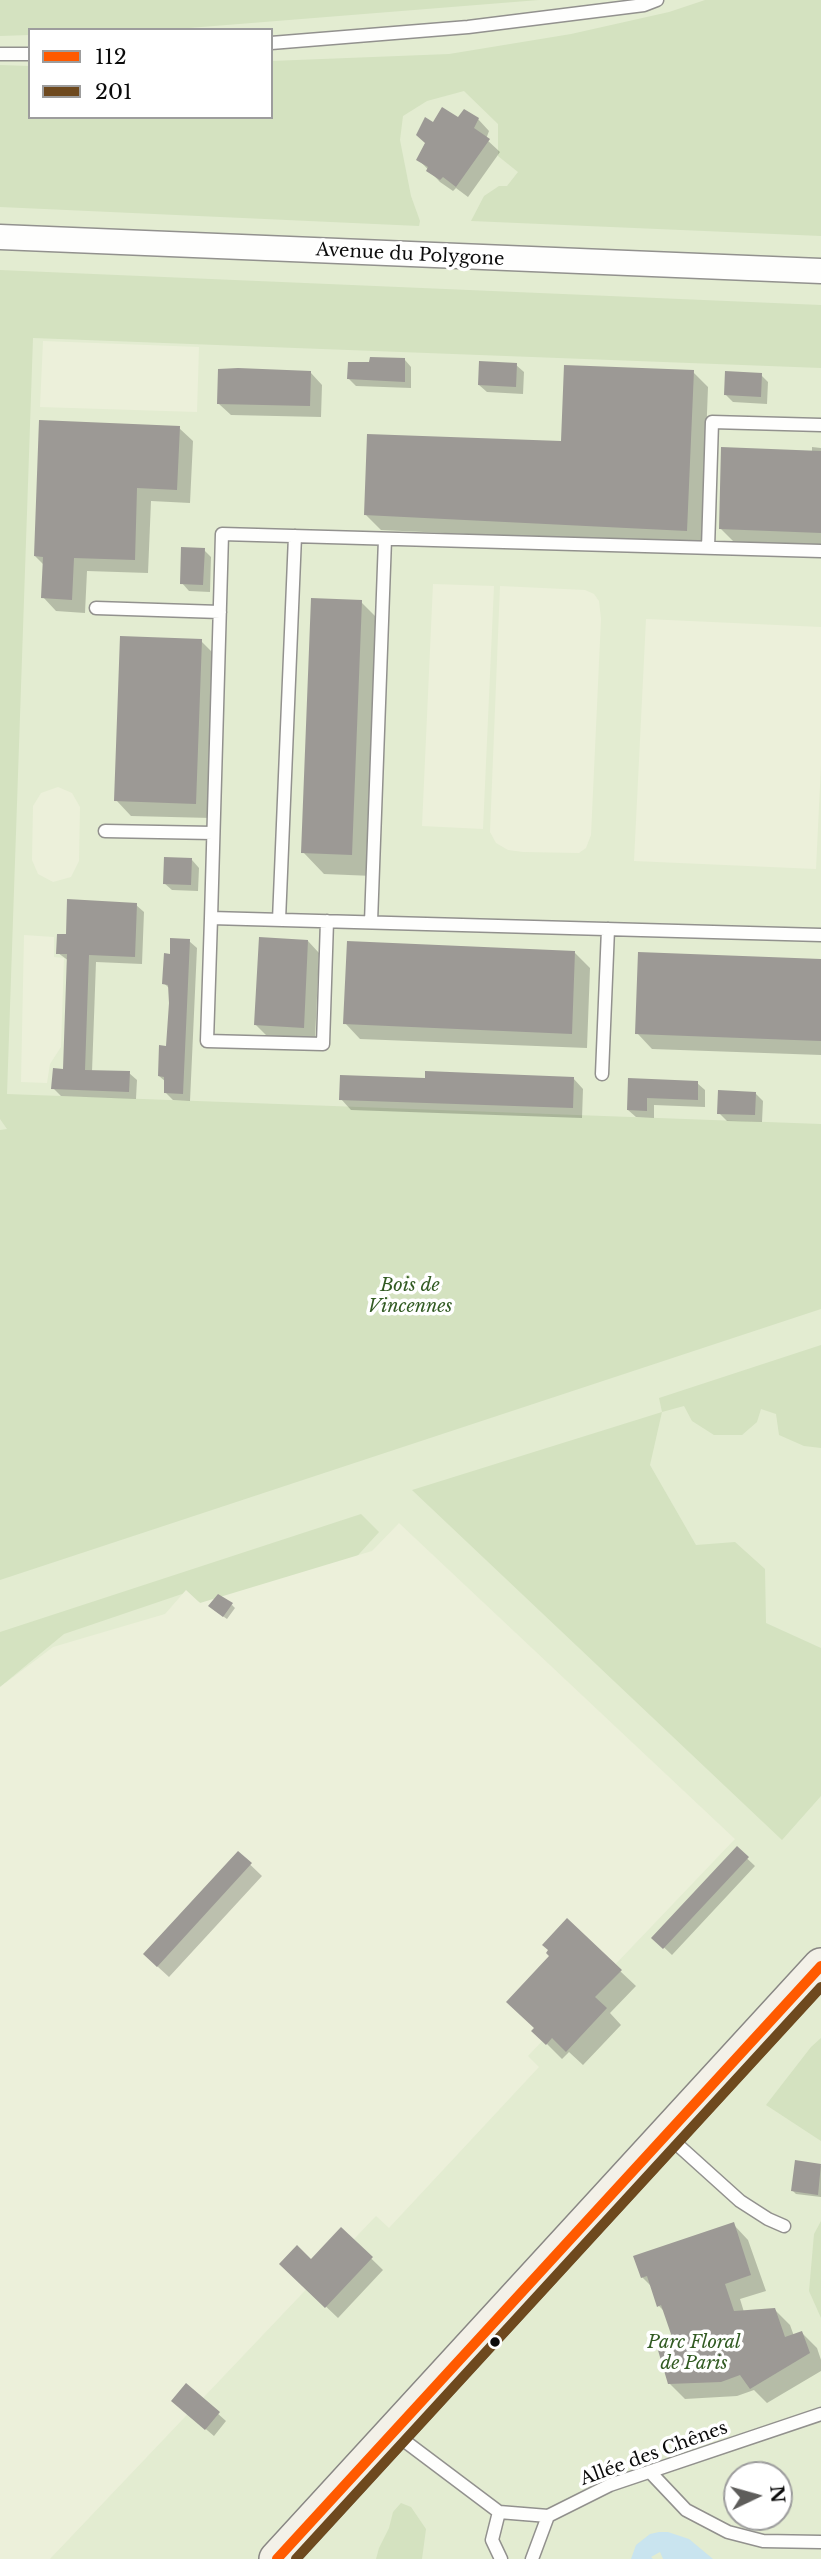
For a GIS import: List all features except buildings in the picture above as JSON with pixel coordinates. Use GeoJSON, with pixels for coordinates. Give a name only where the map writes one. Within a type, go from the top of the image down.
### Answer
{"type":"FeatureCollection","features":[{"type":"Feature","properties":{"kind":"street","name":"Avenue du Polygone"},"geometry":{"type":"LineString","coordinates":[[0,237],[821,271]]}},
{"type":"Feature","properties":{"kind":"street"},"geometry":{"type":"LineString","coordinates":[[277,2559],[821,1966]]}},
{"type":"Feature","properties":{"kind":"lane"},"geometry":{"type":"LineString","coordinates":[[273,43],[468,27],[644,5],[657,0]]}},
{"type":"Feature","properties":{"kind":"lane"},"geometry":{"type":"LineString","coordinates":[[0,54],[28,54]]}},
{"type":"Feature","properties":{"kind":"lane"},"geometry":{"type":"LineString","coordinates":[[708,548],[712,422],[821,425]]}},
{"type":"Feature","properties":{"kind":"lane"},"geometry":{"type":"LineString","coordinates":[[327,921],[323,1044],[207,1041],[222,534],[821,551]]}},
{"type":"Feature","properties":{"kind":"lane"},"geometry":{"type":"LineString","coordinates":[[279,920],[295,536]]}},
{"type":"Feature","properties":{"kind":"lane"},"geometry":{"type":"LineString","coordinates":[[371,922],[384,539]]}},
{"type":"Feature","properties":{"kind":"lane"},"geometry":{"type":"LineString","coordinates":[[96,608],[220,612]]}},
{"type":"Feature","properties":{"kind":"lane"},"geometry":{"type":"LineString","coordinates":[[105,831],[213,833]]}},
{"type":"Feature","properties":{"kind":"lane"},"geometry":{"type":"LineString","coordinates":[[211,918],[821,935]]}},
{"type":"Feature","properties":{"kind":"lane"},"geometry":{"type":"LineString","coordinates":[[602,1074],[608,929]]}},
{"type":"Feature","properties":{"kind":"lane"},"geometry":{"type":"LineString","coordinates":[[666,2134],[740,2201],[784,2226]]}},
{"type":"Feature","properties":{"kind":"lane","name":"Allée des Chênes"},"geometry":{"type":"LineString","coordinates":[[548,2516],[610,2485],[821,2414]]}},
{"type":"Feature","properties":{"kind":"lane"},"geometry":{"type":"LineString","coordinates":[[394,2432],[499,2512],[548,2516],[532,2559]]}},
{"type":"Feature","properties":{"kind":"lane"},"geometry":{"type":"LineString","coordinates":[[650,2473],[686,2510],[728,2532],[763,2542],[821,2542]]}},
{"type":"Feature","properties":{"kind":"lane"},"geometry":{"type":"LineString","coordinates":[[499,2512],[492,2540],[501,2559]]}},
{"type":"Feature","properties":{"kind":"green space","name":"Bois de Vincennes"},"geometry":{"type":"Polygon","coordinates":[[[0,0],[821,0],[821,2559],[0,2559],[0,0]]]}},
{"type":"Feature","properties":{"kind":"green space"},"geometry":{"type":"Polygon","coordinates":[[[0,0],[539,0],[189,28],[28,28],[28,35],[0,36],[0,0]]]}},
{"type":"Feature","properties":{"kind":"green space"},"geometry":{"type":"Polygon","coordinates":[[[705,0],[821,0],[821,236],[471,221],[484,196],[499,186],[507,186],[518,172],[498,156],[498,124],[464,91],[427,101],[403,116],[400,140],[419,226],[0,207],[0,65],[28,66],[28,119],[273,119],[273,61],[449,54],[571,34],[669,12],[705,0]]]}},
{"type":"Feature","properties":{"kind":"green space"},"geometry":{"type":"Polygon","coordinates":[[[0,270],[821,305],[821,368],[33,338],[7,1094],[821,1124],[821,1309],[0,1580],[0,1130],[7,1129],[0,1119],[0,270]]]}},
{"type":"Feature","properties":{"kind":"green space"},"geometry":{"type":"Polygon","coordinates":[[[43,341],[199,347],[197,412],[40,407],[43,341]]]}},
{"type":"Feature","properties":{"kind":"green space"},"geometry":{"type":"Polygon","coordinates":[[[433,584],[494,586],[483,829],[422,826],[433,584]]]}},
{"type":"Feature","properties":{"kind":"green space"},"geometry":{"type":"Polygon","coordinates":[[[500,586],[585,590],[594,594],[599,601],[601,619],[591,835],[586,848],[579,853],[508,850],[496,843],[490,832],[500,586]]]}},
{"type":"Feature","properties":{"kind":"green space"},"geometry":{"type":"Polygon","coordinates":[[[646,619],[821,627],[821,765],[816,869],[634,861],[646,619]]]}},
{"type":"Feature","properties":{"kind":"green space"},"geometry":{"type":"Polygon","coordinates":[[[58,787],[72,793],[80,807],[79,861],[71,877],[53,882],[38,874],[32,860],[33,806],[41,793],[58,787]]]}},
{"type":"Feature","properties":{"kind":"green space"},"geometry":{"type":"Polygon","coordinates":[[[24,935],[54,937],[54,957],[64,958],[61,1047],[50,1064],[47,1083],[21,1082],[24,935]]]}},
{"type":"Feature","properties":{"kind":"green space"},"geometry":{"type":"Polygon","coordinates":[[[821,1345],[821,1448],[804,1446],[779,1435],[776,1414],[761,1409],[757,1422],[742,1435],[714,1435],[692,1421],[684,1406],[662,1412],[659,1398],[821,1345]]]}},
{"type":"Feature","properties":{"kind":"green space"},"geometry":{"type":"Polygon","coordinates":[[[662,1412],[650,1465],[696,1545],[735,1542],[765,1569],[766,1623],[821,1648],[821,1796],[782,1840],[412,1490],[662,1412]]]}},
{"type":"Feature","properties":{"kind":"green space"},"geometry":{"type":"Polygon","coordinates":[[[361,1514],[379,1532],[302,1617],[239,1628],[185,1593],[64,1634],[0,1687],[0,1632],[361,1514]]]}},
{"type":"Feature","properties":{"kind":"green space"},"geometry":{"type":"Polygon","coordinates":[[[399,1523],[735,1839],[528,2056],[539,2067],[389,2228],[376,2216],[50,2559],[0,2559],[0,1687],[53,1647],[165,1614],[186,1590],[200,1603],[372,1551],[399,1523]]]}},
{"type":"Feature","properties":{"kind":"green space"},"geometry":{"type":"Polygon","coordinates":[[[821,2038],[821,2141],[766,2105],[821,2038]]]}},
{"type":"Feature","properties":{"kind":"green space"},"geometry":{"type":"Polygon","coordinates":[[[821,2221],[821,2318],[809,2291],[814,2234],[821,2221]]]}},
{"type":"Feature","properties":{"kind":"green space"},"geometry":{"type":"Polygon","coordinates":[[[401,2503],[411,2507],[426,2529],[422,2559],[376,2559],[393,2512],[401,2503]]]}},
{"type":"Feature","properties":{"kind":"water"},"geometry":{"type":"Polygon","coordinates":[[[659,2532],[689,2539],[713,2559],[663,2559],[660,2552],[651,2557],[653,2559],[631,2559],[636,2545],[650,2534],[659,2532]]]}},
{"type":"Feature","properties":{"kind":"transit line","name":"112"},"geometry":{"type":"LineString","coordinates":[[277,2559],[821,1966]]}},
{"type":"Feature","properties":{"kind":"transit line","name":"201"},"geometry":{"type":"LineString","coordinates":[[296,2559],[821,1987]]}},
{"type":"Feature","properties":{"kind":"park label","name":"Parc Floral de Paris"},"geometry":{"type":"Point","coordinates":[694,2353]}}]}
